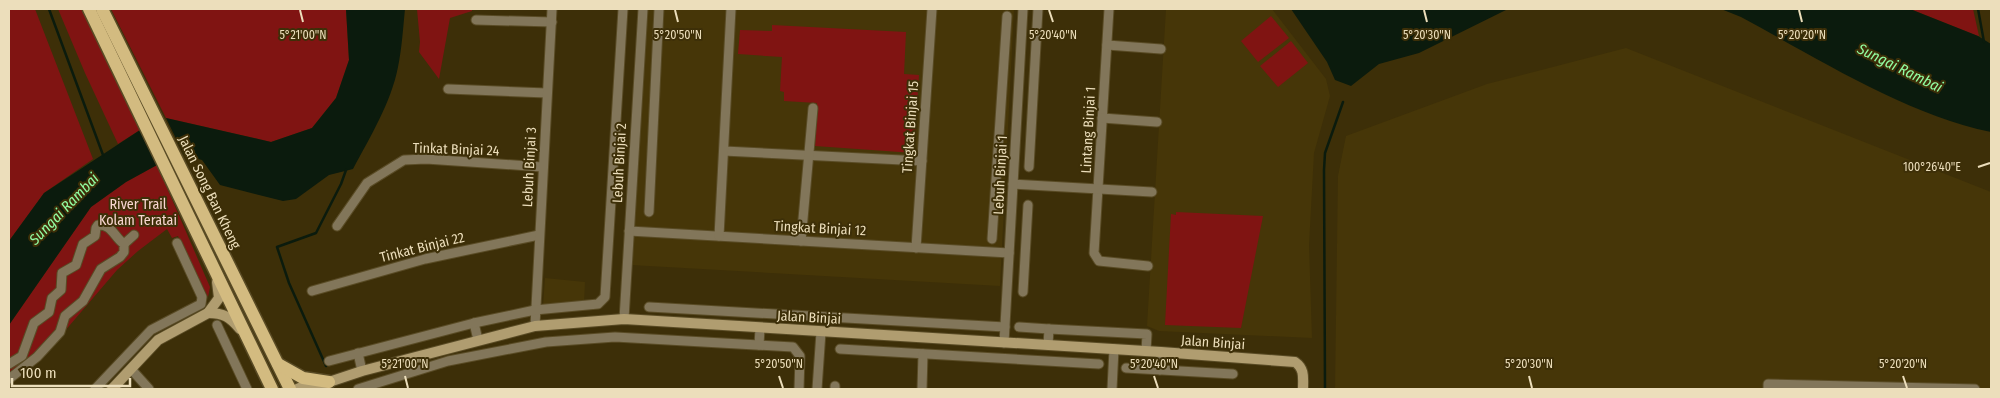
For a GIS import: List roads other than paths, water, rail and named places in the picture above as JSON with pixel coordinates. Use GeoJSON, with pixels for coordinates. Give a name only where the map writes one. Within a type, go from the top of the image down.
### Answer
{"type":"FeatureCollection","features":[{"type":"Feature","properties":{"kind":"main road","name":"Jalan Song Ban Kheng"},"geometry":{"type":"LineString","coordinates":[[89,9],[187,181],[290,389]]}},
{"type":"Feature","properties":{"kind":"main road","name":"Jalan Song Ban Kheng"},"geometry":{"type":"LineString","coordinates":[[102,9],[146,111],[173,184],[272,389]]}},
{"type":"Feature","properties":{"kind":"main road"},"geometry":{"type":"LineString","coordinates":[[278,364],[303,378],[326,386]]}},
{"type":"Feature","properties":{"kind":"street","name":"Lebuh Binjai 3"},"geometry":{"type":"LineString","coordinates":[[535,326],[552,9]]}},
{"type":"Feature","properties":{"kind":"street","name":"Lebuh Binjai 2"},"geometry":{"type":"LineString","coordinates":[[535,310],[598,304],[604,297],[623,9]]}},
{"type":"Feature","properties":{"kind":"street","name":"Lebuh Binjai 2"},"geometry":{"type":"LineString","coordinates":[[624,319],[642,9]]}},
{"type":"Feature","properties":{"kind":"street"},"geometry":{"type":"LineString","coordinates":[[649,212],[659,9]]}},
{"type":"Feature","properties":{"kind":"street"},"geometry":{"type":"LineString","coordinates":[[719,236],[731,9]]}},
{"type":"Feature","properties":{"kind":"street","name":"Tingkat Binjai 15"},"geometry":{"type":"LineString","coordinates":[[916,248],[932,9]]}},
{"type":"Feature","properties":{"kind":"street","name":"Lebuh Binjai 1"},"geometry":{"type":"LineString","coordinates":[[1004,343],[1023,9]]}},
{"type":"Feature","properties":{"kind":"street","name":"Lebuh Binjai 1"},"geometry":{"type":"LineString","coordinates":[[1029,167],[1038,9]]}},
{"type":"Feature","properties":{"kind":"street","name":"Lintang Binjai 1"},"geometry":{"type":"LineString","coordinates":[[1109,9],[1094,254],[1099,261],[1148,266]]}},
{"type":"Feature","properties":{"kind":"street"},"geometry":{"type":"LineString","coordinates":[[992,239],[1006,16]]}},
{"type":"Feature","properties":{"kind":"street"},"geometry":{"type":"LineString","coordinates":[[476,20],[552,22]]}},
{"type":"Feature","properties":{"kind":"street"},"geometry":{"type":"LineString","coordinates":[[642,24],[658,25]]}},
{"type":"Feature","properties":{"kind":"street"},"geometry":{"type":"LineString","coordinates":[[1005,44],[1021,46]]}},
{"type":"Feature","properties":{"kind":"street"},"geometry":{"type":"LineString","coordinates":[[1107,45],[1161,49]]}},
{"type":"Feature","properties":{"kind":"street"},"geometry":{"type":"LineString","coordinates":[[448,90],[547,93]]}},
{"type":"Feature","properties":{"kind":"street"},"geometry":{"type":"LineString","coordinates":[[801,241],[813,108]]}},
{"type":"Feature","properties":{"kind":"street"},"geometry":{"type":"LineString","coordinates":[[1102,118],[1157,122]]}},
{"type":"Feature","properties":{"kind":"street"},"geometry":{"type":"LineString","coordinates":[[724,151],[922,161]]}},
{"type":"Feature","properties":{"kind":"street","name":"Tinkat Binjai 24"},"geometry":{"type":"LineString","coordinates":[[337,226],[367,183],[404,160],[426,159],[543,167]]}},
{"type":"Feature","properties":{"kind":"street"},"geometry":{"type":"LineString","coordinates":[[1013,184],[1152,192]]}},
{"type":"Feature","properties":{"kind":"street"},"geometry":{"type":"LineString","coordinates":[[632,188],[650,190]]}},
{"type":"Feature","properties":{"kind":"street"},"geometry":{"type":"LineString","coordinates":[[1023,292],[1028,205]]}},
{"type":"Feature","properties":{"kind":"street"},"geometry":{"type":"LineString","coordinates":[[994,211],[1027,223]]}},
{"type":"Feature","properties":{"kind":"street"},"geometry":{"type":"LineString","coordinates":[[9,364],[22,356],[34,323],[46,315],[52,298],[61,290],[62,273],[76,265],[83,244],[95,236],[98,225],[105,225],[110,228],[115,238],[124,244]]}},
{"type":"Feature","properties":{"kind":"street","name":"Tingkat Binjai 12"},"geometry":{"type":"LineString","coordinates":[[629,231],[1009,253]]}},
{"type":"Feature","properties":{"kind":"street"},"geometry":{"type":"LineString","coordinates":[[9,379],[38,357],[60,332],[65,316],[83,301],[101,269],[120,257],[124,252],[124,244],[134,235]]}},
{"type":"Feature","properties":{"kind":"street","name":"Tinkat Binjai 22"},"geometry":{"type":"LineString","coordinates":[[312,291],[425,259],[539,235]]}},
{"type":"Feature","properties":{"kind":"street"},"geometry":{"type":"LineString","coordinates":[[95,389],[150,330],[201,304],[202,297],[177,243]]}},
{"type":"Feature","properties":{"kind":"street"},"geometry":{"type":"LineString","coordinates":[[112,389],[158,340],[208,313],[219,298],[214,268]]}},
{"type":"Feature","properties":{"kind":"street"},"geometry":{"type":"LineString","coordinates":[[649,307],[1005,328]]}},
{"type":"Feature","properties":{"kind":"street"},"geometry":{"type":"LineString","coordinates":[[670,323],[671,308]]}},
{"type":"Feature","properties":{"kind":"street"},"geometry":{"type":"LineString","coordinates":[[329,361],[474,323],[535,310]]}},
{"type":"Feature","properties":{"kind":"street"},"geometry":{"type":"LineString","coordinates":[[208,313],[222,313],[248,337]]}},
{"type":"Feature","properties":{"kind":"street"},"geometry":{"type":"LineString","coordinates":[[170,319],[177,330]]}},
{"type":"Feature","properties":{"kind":"street","name":"Jalan Binjai"},"geometry":{"type":"LineString","coordinates":[[316,389],[362,371],[535,326],[624,319],[1295,362],[1301,366],[1303,372],[1303,389]]}},
{"type":"Feature","properties":{"kind":"street"},"geometry":{"type":"LineString","coordinates":[[474,323],[478,340]]}},
{"type":"Feature","properties":{"kind":"street"},"geometry":{"type":"LineString","coordinates":[[571,323],[573,340]]}},
{"type":"Feature","properties":{"kind":"street"},"geometry":{"type":"LineString","coordinates":[[940,339],[941,324]]}},
{"type":"Feature","properties":{"kind":"street"},"geometry":{"type":"LineString","coordinates":[[217,325],[247,389]]}},
{"type":"Feature","properties":{"kind":"street"},"geometry":{"type":"LineString","coordinates":[[1019,327],[1147,334],[1146,351]]}},
{"type":"Feature","properties":{"kind":"street"},"geometry":{"type":"LineString","coordinates":[[759,345],[760,328]]}},
{"type":"Feature","properties":{"kind":"street"},"geometry":{"type":"LineString","coordinates":[[1048,345],[1049,329]]}},
{"type":"Feature","properties":{"kind":"street"},"geometry":{"type":"LineString","coordinates":[[817,389],[821,332]]}},
{"type":"Feature","properties":{"kind":"street"},"geometry":{"type":"LineString","coordinates":[[875,352],[876,335]]}},
{"type":"Feature","properties":{"kind":"street"},"geometry":{"type":"LineString","coordinates":[[358,389],[448,361],[546,342],[615,337],[793,347],[800,356],[800,389]]}},
{"type":"Feature","properties":{"kind":"street"},"geometry":{"type":"LineString","coordinates":[[1063,362],[1064,346]]}},
{"type":"Feature","properties":{"kind":"street"},"geometry":{"type":"LineString","coordinates":[[1112,389],[1114,349]]}},
{"type":"Feature","properties":{"kind":"street"},"geometry":{"type":"LineString","coordinates":[[840,350],[1099,364]]}},
{"type":"Feature","properties":{"kind":"street"},"geometry":{"type":"LineString","coordinates":[[1160,370],[1161,352]]}},
{"type":"Feature","properties":{"kind":"street"},"geometry":{"type":"LineString","coordinates":[[358,353],[362,371]]}},
{"type":"Feature","properties":{"kind":"street"},"geometry":{"type":"LineString","coordinates":[[922,389],[923,354]]}},
{"type":"Feature","properties":{"kind":"street"},"geometry":{"type":"LineString","coordinates":[[380,366],[384,381]]}},
{"type":"Feature","properties":{"kind":"street"},"geometry":{"type":"LineString","coordinates":[[1126,368],[1233,374]]}},
{"type":"Feature","properties":{"kind":"street"},"geometry":{"type":"LineString","coordinates":[[131,369],[149,389]]}},
{"type":"Feature","properties":{"kind":"street","name":"Jalan Binjai"},"geometry":{"type":"LineString","coordinates":[[297,389],[308,384],[326,386]]}},
{"type":"Feature","properties":{"kind":"street"},"geometry":{"type":"LineString","coordinates":[[1768,389],[1768,384],[1975,389]]}},
{"type":"Feature","properties":{"kind":"water"},"geometry":{"type":"Polygon","coordinates":[[[346,9],[405,9],[395,80],[379,120],[353,169],[329,175],[296,199],[283,201],[220,185],[202,160],[184,155],[166,118],[271,142],[312,128],[336,98],[349,60],[346,9]]]}},
{"type":"Feature","properties":{"kind":"water"},"geometry":{"type":"Polygon","coordinates":[[[1291,9],[1508,9],[1419,53],[1379,64],[1351,86],[1335,80],[1327,62],[1291,9]]]}},
{"type":"Feature","properties":{"kind":"water","name":"Sungai Rambai"},"geometry":{"type":"Polygon","coordinates":[[[1721,9],[1910,9],[1978,36],[1991,44],[1991,132],[1959,124],[1895,99],[1863,84],[1741,17],[1721,9]]]}},
{"type":"Feature","properties":{"kind":"water","name":"Sungai Rambai"},"geometry":{"type":"Polygon","coordinates":[[[140,130],[157,165],[126,182],[91,207],[9,325],[9,241],[44,193],[140,130]]]}},
{"type":"Feature","properties":{"kind":"waterway"},"geometry":{"type":"LineString","coordinates":[[49,9],[103,155]]}},
{"type":"Feature","properties":{"kind":"waterway"},"geometry":{"type":"LineString","coordinates":[[1978,9],[1984,42]]}},
{"type":"Feature","properties":{"kind":"waterway"},"geometry":{"type":"LineString","coordinates":[[1325,389],[1325,153],[1343,102]]}},
{"type":"Feature","properties":{"kind":"waterway"},"geometry":{"type":"LineString","coordinates":[[326,366],[289,283],[277,247],[316,233],[341,184],[346,170]]}},
{"type":"Feature","properties":{"kind":"park label","name":"River Trail Kolam Teratai"},"geometry":{"type":"Point","coordinates":[138,212]}}]}
